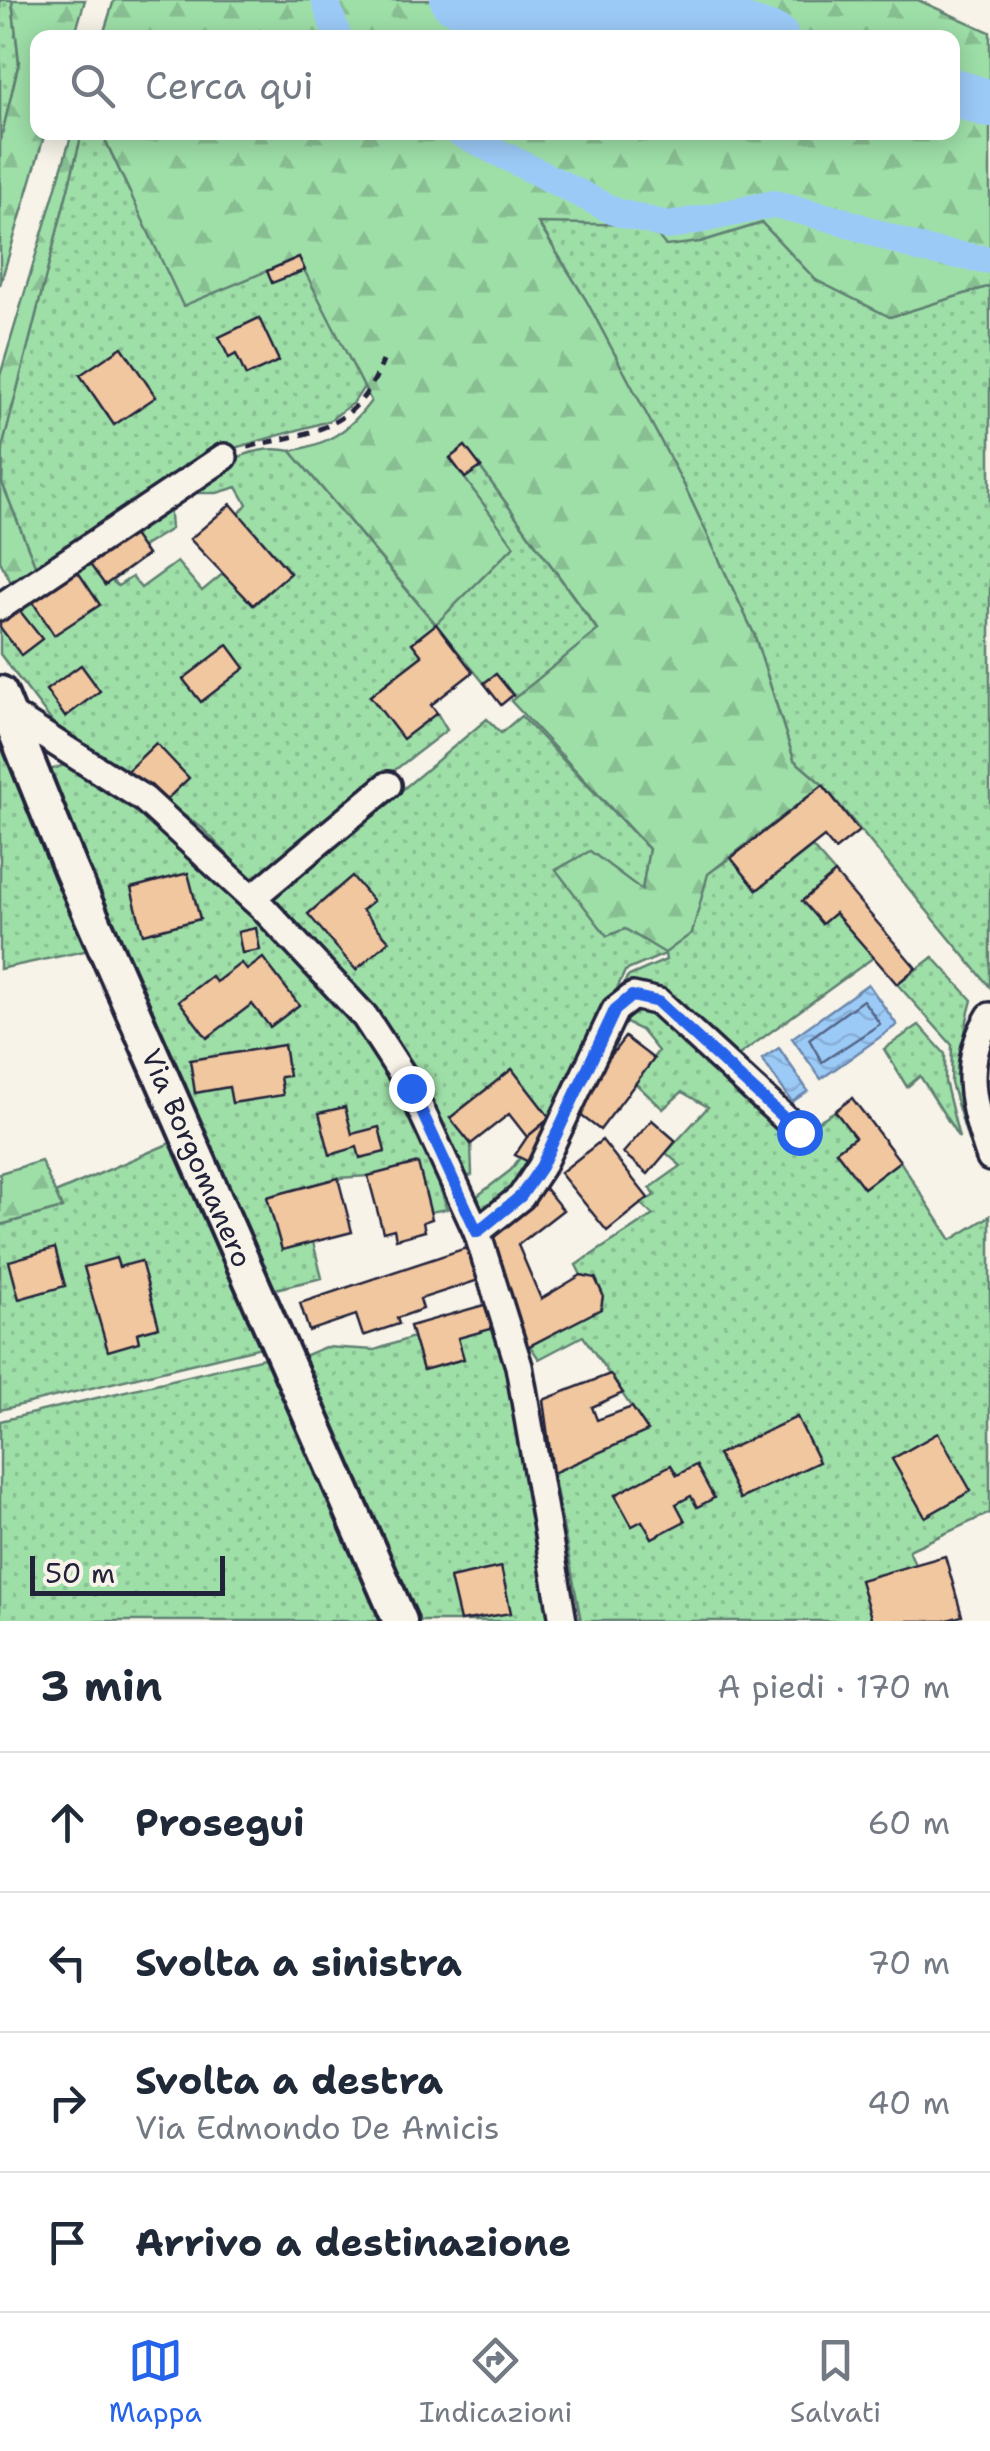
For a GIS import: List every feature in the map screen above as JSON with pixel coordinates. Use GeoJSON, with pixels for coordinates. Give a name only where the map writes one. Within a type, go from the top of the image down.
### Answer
{"type":"FeatureCollection","features":[{"type":"Feature","properties":{"kind":"main road","name":"Via Borgomanero"},"geometry":{"type":"LineString","coordinates":[[3,702],[71,870],[400,1621]]}},
{"type":"Feature","properties":{"kind":"street"},"geometry":{"type":"LineString","coordinates":[[0,607],[224,457]]}},
{"type":"Feature","properties":{"kind":"street"},"geometry":{"type":"LineString","coordinates":[[3,702],[144,799],[252,898],[365,1017],[411,1088],[477,1232],[519,1366],[562,1621]]}},
{"type":"Feature","properties":{"kind":"street"},"geometry":{"type":"LineString","coordinates":[[252,898],[388,785]]}},
{"type":"Feature","properties":{"kind":"street"},"geometry":{"type":"LineString","coordinates":[[477,1232],[521,1196],[541,1167],[615,1010],[632,996],[658,1002],[799,1132]]}},
{"type":"Feature","properties":{"kind":"street"},"geometry":{"type":"LineString","coordinates":[[990,1016],[971,1059],[971,1094],[990,1158]]}},
{"type":"Feature","properties":{"kind":"path"},"geometry":{"type":"LineString","coordinates":[[224,457],[333,425],[361,403],[383,361]]}},
{"type":"Feature","properties":{"kind":"green space"},"geometry":{"type":"Polygon","coordinates":[[[0,0],[12,0],[19,62],[0,143],[0,0]]]}},
{"type":"Feature","properties":{"kind":"green space"},"geometry":{"type":"Polygon","coordinates":[[[12,0],[85,0],[76,30],[30,30],[30,140],[43,140],[0,285],[0,143],[19,62],[12,0]]]}},
{"type":"Feature","properties":{"kind":"green space"},"geometry":{"type":"Polygon","coordinates":[[[114,0],[918,0],[990,32],[990,286],[890,317],[816,280],[762,223],[700,242],[666,246],[649,225],[538,223],[586,300],[684,485],[754,634],[794,760],[823,785],[708,874],[692,933],[665,953],[625,929],[607,936],[556,870],[590,851],[642,890],[649,849],[511,701],[598,630],[465,446],[450,458],[514,546],[436,624],[291,451],[336,435],[371,401],[298,258],[183,306],[105,140],[960,140],[960,30],[105,30],[114,0]]]}},
{"type":"Feature","properties":{"kind":"green space"},"geometry":{"type":"Polygon","coordinates":[[[70,140],[80,140],[3,445],[2,483],[39,575],[16,592],[0,561],[0,376],[70,140]]]}},
{"type":"Feature","properties":{"kind":"green space"},"geometry":{"type":"Polygon","coordinates":[[[80,140],[105,140],[129,191],[299,257],[364,387],[354,402],[329,421],[224,451],[39,575],[2,483],[3,445],[80,140]]]}},
{"type":"Feature","properties":{"kind":"green space"},"geometry":{"type":"Polygon","coordinates":[[[538,222],[649,225],[700,242],[762,223],[816,280],[890,317],[990,286],[990,987],[823,785],[794,760],[754,634],[684,485],[586,300],[538,222]]]}},
{"type":"Feature","properties":{"kind":"green space"},"geometry":{"type":"Polygon","coordinates":[[[465,446],[598,631],[515,698],[496,674],[484,683],[436,625],[412,643],[422,656],[370,696],[437,713],[447,730],[387,776],[402,790],[487,719],[501,733],[521,716],[649,849],[642,890],[625,929],[692,933],[707,874],[731,858],[757,890],[812,847],[835,873],[822,923],[835,913],[874,957],[732,1060],[621,992],[627,977],[666,960],[665,954],[625,971],[537,1165],[486,1220],[476,1197],[511,1170],[521,1156],[531,1162],[550,1118],[512,1069],[450,1118],[471,1144],[472,1175],[467,1177],[423,1091],[270,899],[202,828],[53,723],[0,654],[0,618],[169,500],[171,529],[142,547],[147,555],[112,581],[118,586],[132,577],[141,588],[177,562],[202,591],[225,572],[254,605],[290,572],[239,514],[247,504],[237,487],[199,493],[201,480],[243,455],[278,449],[291,451],[435,624],[450,458],[465,446]]]}},
{"type":"Feature","properties":{"kind":"green space"},"geometry":{"type":"Polygon","coordinates":[[[0,728],[89,950],[0,969],[0,728]]]}},
{"type":"Feature","properties":{"kind":"green space"},"geometry":{"type":"Polygon","coordinates":[[[70,763],[206,869],[294,953],[333,998],[369,1043],[406,1103],[447,1209],[430,1212],[368,1176],[338,1178],[268,1198],[282,1250],[313,1242],[322,1278],[271,1290],[87,873],[50,770],[70,763]]]}},
{"type":"Feature","properties":{"kind":"green space"},"geometry":{"type":"Polygon","coordinates":[[[933,957],[972,1000],[963,1058],[966,1092],[980,1149],[972,1153],[951,1083],[952,1045],[897,984],[933,957]]]}},
{"type":"Feature","properties":{"kind":"green space"},"geometry":{"type":"Polygon","coordinates":[[[631,1007],[659,1010],[799,1141],[811,1126],[835,1111],[855,1137],[836,1151],[864,1188],[900,1161],[951,1240],[990,1216],[990,1513],[909,1550],[915,1565],[861,1580],[872,1621],[581,1621],[553,1473],[647,1430],[583,1336],[539,1359],[530,1346],[601,1308],[603,1295],[596,1278],[581,1275],[576,1265],[653,1215],[641,1204],[655,1195],[650,1188],[681,1166],[666,1153],[708,1107],[682,1092],[663,1109],[635,1083],[658,1051],[641,1030],[622,1021],[631,1007]]]}},
{"type":"Feature","properties":{"kind":"green space"},"geometry":{"type":"Polygon","coordinates":[[[919,1025],[945,1054],[945,1081],[959,1138],[920,1076],[907,1087],[884,1049],[919,1025]]]}},
{"type":"Feature","properties":{"kind":"green space"},"geometry":{"type":"Polygon","coordinates":[[[175,1141],[266,1346],[0,1410],[0,1225],[62,1208],[55,1193],[175,1141]]]}},
{"type":"Feature","properties":{"kind":"green space"},"geometry":{"type":"Polygon","coordinates":[[[41,1161],[62,1208],[0,1225],[0,1173],[41,1161]]]}},
{"type":"Feature","properties":{"kind":"green space"},"geometry":{"type":"Polygon","coordinates":[[[498,1327],[527,1464],[549,1621],[417,1621],[301,1357],[325,1347],[375,1350],[413,1337],[423,1370],[463,1359],[458,1338],[498,1327]]]}},
{"type":"Feature","properties":{"kind":"green space"},"geometry":{"type":"Polygon","coordinates":[[[272,1356],[389,1621],[0,1621],[0,1421],[272,1356]]]}},
{"type":"Feature","properties":{"kind":"water"},"geometry":{"type":"Polygon","coordinates":[[[868,984],[897,1025],[821,1079],[792,1038],[868,984]]]}},
{"type":"Feature","properties":{"kind":"water"},"geometry":{"type":"Polygon","coordinates":[[[779,1048],[808,1091],[792,1102],[762,1059],[779,1048]]]}},
{"type":"Feature","properties":{"kind":"building"},"geometry":{"type":"Polygon","coordinates":[[[299,257],[305,270],[272,283],[267,271],[299,257]]]}},
{"type":"Feature","properties":{"kind":"building"},"geometry":{"type":"Polygon","coordinates":[[[259,318],[279,361],[246,376],[236,354],[229,358],[219,337],[259,318]]]}},
{"type":"Feature","properties":{"kind":"building"},"geometry":{"type":"Polygon","coordinates":[[[122,347],[156,397],[114,425],[80,375],[122,347]]]}},
{"type":"Feature","properties":{"kind":"building"},"geometry":{"type":"Polygon","coordinates":[[[465,446],[481,467],[465,478],[450,458],[465,446]]]}},
{"type":"Feature","properties":{"kind":"building"},"geometry":{"type":"Polygon","coordinates":[[[231,504],[290,573],[253,605],[190,539],[231,504]]]}},
{"type":"Feature","properties":{"kind":"building"},"geometry":{"type":"Polygon","coordinates":[[[128,528],[147,555],[105,585],[86,559],[128,528]]]}},
{"type":"Feature","properties":{"kind":"building"},"geometry":{"type":"Polygon","coordinates":[[[74,566],[100,605],[54,635],[29,596],[74,566]]]}},
{"type":"Feature","properties":{"kind":"building"},"geometry":{"type":"Polygon","coordinates":[[[16,606],[42,639],[21,655],[0,627],[0,618],[16,606]]]}},
{"type":"Feature","properties":{"kind":"building"},"geometry":{"type":"Polygon","coordinates":[[[436,624],[473,672],[431,705],[437,713],[403,739],[370,696],[422,656],[412,643],[436,624]]]}},
{"type":"Feature","properties":{"kind":"building"},"geometry":{"type":"Polygon","coordinates":[[[228,645],[245,668],[201,702],[183,679],[228,645]]]}},
{"type":"Feature","properties":{"kind":"building"},"geometry":{"type":"Polygon","coordinates":[[[81,665],[100,691],[65,717],[46,690],[81,665]]]}},
{"type":"Feature","properties":{"kind":"building"},"geometry":{"type":"Polygon","coordinates":[[[496,674],[513,695],[501,705],[484,683],[496,674]]]}},
{"type":"Feature","properties":{"kind":"building"},"geometry":{"type":"Polygon","coordinates":[[[156,743],[189,778],[166,800],[151,785],[147,790],[128,770],[156,743]]]}},
{"type":"Feature","properties":{"kind":"building"},"geometry":{"type":"Polygon","coordinates":[[[823,785],[859,831],[835,850],[824,837],[757,890],[731,858],[823,785]]]}},
{"type":"Feature","properties":{"kind":"building"},"geometry":{"type":"Polygon","coordinates":[[[188,873],[200,919],[143,934],[131,888],[188,873]]]}},
{"type":"Feature","properties":{"kind":"building"},"geometry":{"type":"Polygon","coordinates":[[[835,873],[916,968],[897,984],[835,913],[822,924],[802,901],[835,873]]]}},
{"type":"Feature","properties":{"kind":"building"},"geometry":{"type":"Polygon","coordinates":[[[352,876],[373,901],[362,910],[389,941],[356,970],[308,914],[352,876]]]}},
{"type":"Feature","properties":{"kind":"building"},"geometry":{"type":"Polygon","coordinates":[[[256,928],[260,950],[242,953],[238,932],[256,928]]]}},
{"type":"Feature","properties":{"kind":"building"},"geometry":{"type":"Polygon","coordinates":[[[263,958],[299,1005],[270,1027],[252,1004],[207,1038],[179,1001],[211,976],[216,982],[241,963],[247,970],[263,958]]]}},
{"type":"Feature","properties":{"kind":"building"},"geometry":{"type":"Polygon","coordinates":[[[625,1037],[654,1059],[600,1130],[571,1108],[625,1037]]]}},
{"type":"Feature","properties":{"kind":"building"},"geometry":{"type":"Polygon","coordinates":[[[284,1045],[289,1076],[280,1077],[283,1095],[232,1103],[229,1087],[195,1093],[190,1060],[284,1045]]]}},
{"type":"Feature","properties":{"kind":"building"},"geometry":{"type":"Polygon","coordinates":[[[512,1069],[550,1118],[527,1137],[509,1114],[471,1144],[450,1118],[512,1069]]]}},
{"type":"Feature","properties":{"kind":"building"},"geometry":{"type":"Polygon","coordinates":[[[852,1098],[900,1161],[864,1188],[836,1151],[855,1137],[835,1111],[852,1098]]]}},
{"type":"Feature","properties":{"kind":"building"},"geometry":{"type":"Polygon","coordinates":[[[345,1107],[352,1134],[379,1127],[385,1152],[360,1158],[357,1147],[330,1155],[319,1113],[345,1107]]]}},
{"type":"Feature","properties":{"kind":"building"},"geometry":{"type":"Polygon","coordinates":[[[550,1118],[531,1163],[515,1155],[527,1137],[550,1118]]]}},
{"type":"Feature","properties":{"kind":"building"},"geometry":{"type":"Polygon","coordinates":[[[652,1120],[676,1141],[648,1174],[623,1153],[652,1120]]]}},
{"type":"Feature","properties":{"kind":"building"},"geometry":{"type":"Polygon","coordinates":[[[602,1140],[648,1198],[607,1231],[560,1173],[602,1140]]]}},
{"type":"Feature","properties":{"kind":"building"},"geometry":{"type":"Polygon","coordinates":[[[418,1163],[432,1219],[423,1222],[425,1231],[396,1239],[394,1229],[383,1232],[368,1176],[418,1163]]]}},
{"type":"Feature","properties":{"kind":"building"},"geometry":{"type":"Polygon","coordinates":[[[338,1178],[352,1232],[282,1250],[267,1197],[338,1178]]]}},
{"type":"Feature","properties":{"kind":"building"},"geometry":{"type":"Polygon","coordinates":[[[544,1187],[563,1210],[518,1245],[541,1299],[581,1275],[595,1278],[603,1295],[601,1309],[527,1347],[484,1232],[544,1187]]]}},
{"type":"Feature","properties":{"kind":"building"},"geometry":{"type":"Polygon","coordinates":[[[475,1245],[485,1278],[420,1299],[423,1309],[397,1318],[399,1324],[363,1336],[356,1315],[309,1331],[300,1303],[475,1245]]]}},
{"type":"Feature","properties":{"kind":"building"},"geometry":{"type":"Polygon","coordinates":[[[55,1248],[65,1286],[19,1299],[9,1261],[55,1248]]]}},
{"type":"Feature","properties":{"kind":"building"},"geometry":{"type":"Polygon","coordinates":[[[116,1258],[119,1267],[141,1261],[159,1327],[137,1333],[139,1342],[108,1351],[84,1267],[116,1258]]]}},
{"type":"Feature","properties":{"kind":"building"},"geometry":{"type":"Polygon","coordinates":[[[491,1303],[498,1327],[458,1338],[464,1359],[423,1370],[410,1326],[491,1303]]]}},
{"type":"Feature","properties":{"kind":"building"},"geometry":{"type":"Polygon","coordinates":[[[610,1374],[623,1393],[592,1407],[597,1420],[632,1407],[648,1431],[553,1473],[543,1400],[610,1374]]]}},
{"type":"Feature","properties":{"kind":"building"},"geometry":{"type":"Polygon","coordinates":[[[797,1417],[819,1462],[740,1499],[718,1454],[797,1417]]]}},
{"type":"Feature","properties":{"kind":"building"},"geometry":{"type":"Polygon","coordinates":[[[938,1433],[971,1491],[925,1517],[892,1459],[938,1433]]]}},
{"type":"Feature","properties":{"kind":"building"},"geometry":{"type":"Polygon","coordinates":[[[671,1465],[677,1475],[696,1465],[714,1498],[697,1507],[691,1496],[676,1504],[685,1521],[652,1538],[642,1521],[632,1526],[615,1495],[671,1465]]]}},
{"type":"Feature","properties":{"kind":"building"},"geometry":{"type":"Polygon","coordinates":[[[945,1556],[962,1616],[944,1621],[872,1621],[860,1580],[945,1556]]]}},
{"type":"Feature","properties":{"kind":"building"},"geometry":{"type":"Polygon","coordinates":[[[501,1567],[511,1613],[460,1621],[450,1578],[501,1567]]]}},
{"type":"Feature","properties":{"kind":"waterway"},"geometry":{"type":"LineString","coordinates":[[325,0],[335,30]]}},
{"type":"Feature","properties":{"kind":"waterway"},"geometry":{"type":"LineString","coordinates":[[454,0],[732,24],[750,30]]}},
{"type":"Feature","properties":{"kind":"waterway"},"geometry":{"type":"LineString","coordinates":[[960,95],[990,104]]}},
{"type":"Feature","properties":{"kind":"waterway"},"geometry":{"type":"LineString","coordinates":[[474,140],[616,212],[669,226],[774,204],[842,221],[924,250],[990,260]]}},
{"type":"Feature","properties":{"kind":"route"},"geometry":{"type":"LineString","coordinates":[[411,1088],[477,1232],[521,1196],[541,1167],[558,1136],[566,1109],[606,1038],[615,1010],[632,996],[658,1002],[799,1132]]}}]}
